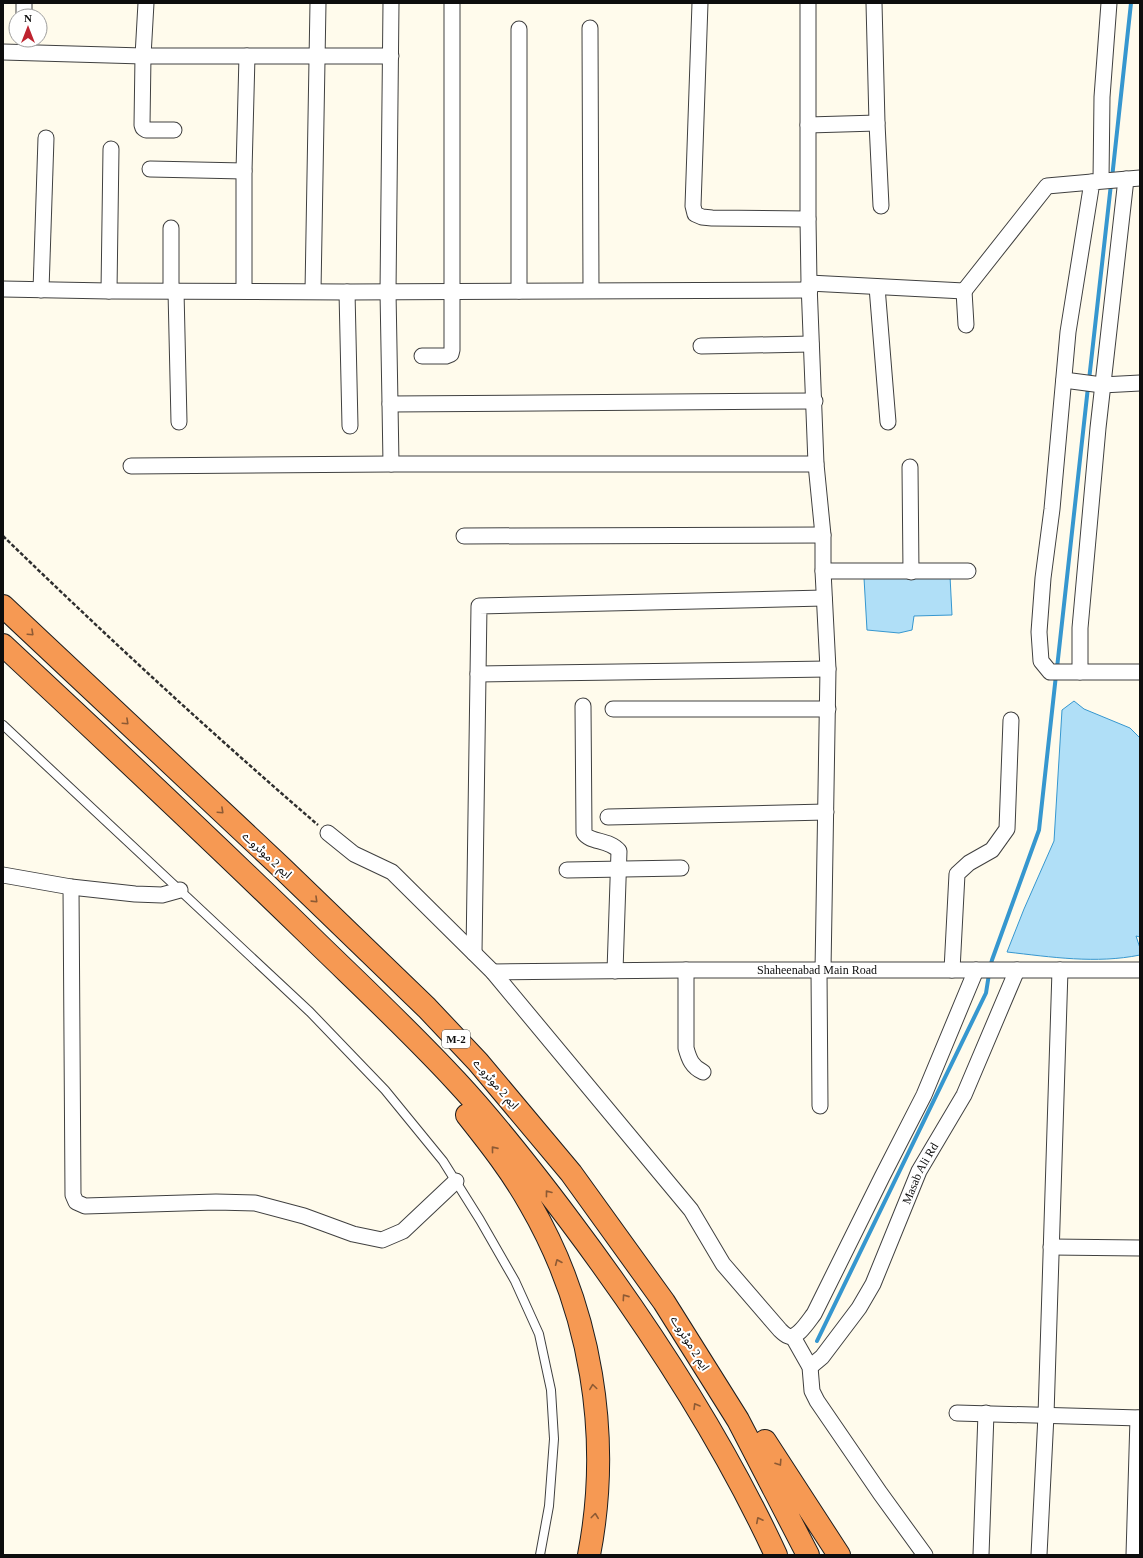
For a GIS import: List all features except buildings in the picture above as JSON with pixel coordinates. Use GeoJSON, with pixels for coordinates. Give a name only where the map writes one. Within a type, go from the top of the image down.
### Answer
{"type":"FeatureCollection","features":[{"type":"Feature","properties":{"kind":"highway","name":"ایم 2 موٹروے"},"geometry":{"type":"LineString","coordinates":[[3,606],[282,868],[427,1008],[478,1062],[525,1117],[571,1173],[664,1302],[738,1420],[808,1555]]}},
{"type":"Feature","properties":{"kind":"highway","name":"M-2"},"geometry":{"type":"LineString","coordinates":[[3,645],[262,889],[407,1030],[456,1081],[503,1135],[593,1252],[642,1321],[681,1382],[745,1493],[776,1555]]}},
{"type":"Feature","properties":{"kind":"highway"},"geometry":{"type":"LineString","coordinates":[[3,653],[42,682]]}},
{"type":"Feature","properties":{"kind":"highway"},"geometry":{"type":"LineString","coordinates":[[262,889],[446,1090],[503,1161],[528,1199],[542,1227],[561,1269],[577,1313],[589,1360],[598,1429],[598,1481],[595,1518],[589,1555]]}},
{"type":"Feature","properties":{"kind":"highway"},"geometry":{"type":"LineString","coordinates":[[525,1117],[603,1200],[724,1373],[776,1460],[839,1555]]}},
{"type":"Feature","properties":{"kind":"street"},"geometry":{"type":"LineString","coordinates":[[146,3],[142,56],[143,128],[146,130],[174,130]]}},
{"type":"Feature","properties":{"kind":"street"},"geometry":{"type":"LineString","coordinates":[[313,291],[318,3]]}},
{"type":"Feature","properties":{"kind":"street"},"geometry":{"type":"LineString","coordinates":[[391,3],[388,292],[391,464]]}},
{"type":"Feature","properties":{"kind":"street"},"geometry":{"type":"LineString","coordinates":[[422,356],[446,356],[451,354],[452,350],[452,3]]}},
{"type":"Feature","properties":{"kind":"street"},"geometry":{"type":"LineString","coordinates":[[700,3],[693,206],[695,214],[702,217],[712,218],[808,219]]}},
{"type":"Feature","properties":{"kind":"street"},"geometry":{"type":"LineString","coordinates":[[808,3],[809,286],[815,401],[816,464],[823,535],[824,598],[828,669],[826,812],[821,970],[820,1106]]}},
{"type":"Feature","properties":{"kind":"street"},"geometry":{"type":"LineString","coordinates":[[874,3],[881,206]]}},
{"type":"Feature","properties":{"kind":"street"},"geometry":{"type":"LineString","coordinates":[[1109,3],[1096,181],[1068,332],[1071,380],[1043,578],[1039,632],[1041,661],[1056,672],[1140,672]]}},
{"type":"Feature","properties":{"kind":"street"},"geometry":{"type":"LineString","coordinates":[[590,28],[591,290]]}},
{"type":"Feature","properties":{"kind":"street"},"geometry":{"type":"LineString","coordinates":[[519,29],[519,291]]}},
{"type":"Feature","properties":{"kind":"street"},"geometry":{"type":"LineString","coordinates":[[3,52],[17,48]]}},
{"type":"Feature","properties":{"kind":"street"},"geometry":{"type":"LineString","coordinates":[[48,48],[142,56],[391,56]]}},
{"type":"Feature","properties":{"kind":"street"},"geometry":{"type":"LineString","coordinates":[[244,290],[244,171],[247,56]]}},
{"type":"Feature","properties":{"kind":"street"},"geometry":{"type":"LineString","coordinates":[[808,126],[877,123]]}},
{"type":"Feature","properties":{"kind":"street"},"geometry":{"type":"LineString","coordinates":[[42,290],[46,138]]}},
{"type":"Feature","properties":{"kind":"street"},"geometry":{"type":"LineString","coordinates":[[109,291],[111,149]]}},
{"type":"Feature","properties":{"kind":"street"},"geometry":{"type":"LineString","coordinates":[[150,169],[244,171]]}},
{"type":"Feature","properties":{"kind":"street"},"geometry":{"type":"LineString","coordinates":[[966,325],[964,291],[1047,186],[1128,179],[1098,384],[1080,628],[1080,672]]}},
{"type":"Feature","properties":{"kind":"street"},"geometry":{"type":"LineString","coordinates":[[171,228],[179,422]]}},
{"type":"Feature","properties":{"kind":"street"},"geometry":{"type":"LineString","coordinates":[[3,289],[388,292],[809,286],[964,291]]}},
{"type":"Feature","properties":{"kind":"street"},"geometry":{"type":"LineString","coordinates":[[877,287],[888,422]]}},
{"type":"Feature","properties":{"kind":"street"},"geometry":{"type":"LineString","coordinates":[[347,292],[350,426]]}},
{"type":"Feature","properties":{"kind":"street"},"geometry":{"type":"LineString","coordinates":[[701,346],[811,344]]}},
{"type":"Feature","properties":{"kind":"street"},"geometry":{"type":"LineString","coordinates":[[1071,380],[1098,384],[1140,383]]}},
{"type":"Feature","properties":{"kind":"street"},"geometry":{"type":"LineString","coordinates":[[390,404],[815,401]]}},
{"type":"Feature","properties":{"kind":"street"},"geometry":{"type":"LineString","coordinates":[[131,466],[391,464],[816,464]]}},
{"type":"Feature","properties":{"kind":"street"},"geometry":{"type":"LineString","coordinates":[[910,467],[911,572]]}},
{"type":"Feature","properties":{"kind":"street"},"geometry":{"type":"LineString","coordinates":[[464,536],[823,535]]}},
{"type":"Feature","properties":{"kind":"street"},"geometry":{"type":"LineString","coordinates":[[823,571],[968,571]]}},
{"type":"Feature","properties":{"kind":"street"},"geometry":{"type":"LineString","coordinates":[[474,953],[480,606],[824,598]]}},
{"type":"Feature","properties":{"kind":"street"},"geometry":{"type":"LineString","coordinates":[[478,674],[828,669]]}},
{"type":"Feature","properties":{"kind":"street"},"geometry":{"type":"LineString","coordinates":[[583,706],[584,833],[589,838],[611,844],[619,851],[615,971]]}},
{"type":"Feature","properties":{"kind":"street"},"geometry":{"type":"LineString","coordinates":[[613,709],[828,709]]}},
{"type":"Feature","properties":{"kind":"street"},"geometry":{"type":"LineString","coordinates":[[952,970],[957,874],[969,863],[992,850],[1007,829],[1011,720]]}},
{"type":"Feature","properties":{"kind":"street"},"geometry":{"type":"LineString","coordinates":[[608,817],[826,812]]}},
{"type":"Feature","properties":{"kind":"street"},"geometry":{"type":"LineString","coordinates":[[328,833],[354,854],[392,872],[493,972],[691,1210],[723,1264],[780,1330],[788,1336],[793,1337],[810,1367],[812,1391],[817,1401],[880,1493],[925,1555]]}},
{"type":"Feature","properties":{"kind":"street"},"geometry":{"type":"LineString","coordinates":[[568,870],[681,868]]}},
{"type":"Feature","properties":{"kind":"street"},"geometry":{"type":"LineString","coordinates":[[3,875],[72,887],[156,895],[162,895],[180,890]]}},
{"type":"Feature","properties":{"kind":"street"},"geometry":{"type":"LineString","coordinates":[[72,887],[73,1195],[76,1202],[84,1206],[216,1202],[255,1204],[304,1216],[352,1234],[382,1240],[403,1231],[456,1181]]}},
{"type":"Feature","properties":{"kind":"street"},"geometry":{"type":"LineString","coordinates":[[686,970],[686,1048],[689,1059],[695,1068],[703,1072]]}},
{"type":"Feature","properties":{"kind":"street","name":"Shaheenabad Main Road"},"geometry":{"type":"LineString","coordinates":[[493,972],[686,970],[1140,970]]}},
{"type":"Feature","properties":{"kind":"street"},"geometry":{"type":"LineString","coordinates":[[793,1337],[800,1332],[814,1314],[924,1095],[976,970]]}},
{"type":"Feature","properties":{"kind":"street","name":"Masab Ali Rd"},"geometry":{"type":"LineString","coordinates":[[810,1367],[822,1357],[859,1308],[874,1284],[919,1171],[964,1095],[1017,970]]}},
{"type":"Feature","properties":{"kind":"street"},"geometry":{"type":"LineString","coordinates":[[1039,1555],[1046,1415],[1060,970]]}},
{"type":"Feature","properties":{"kind":"street"},"geometry":{"type":"LineString","coordinates":[[1051,1247],[1140,1248]]}},
{"type":"Feature","properties":{"kind":"street"},"geometry":{"type":"LineString","coordinates":[[957,1412],[1139,1418],[1134,1555]]}},
{"type":"Feature","properties":{"kind":"street"},"geometry":{"type":"LineString","coordinates":[[981,1555],[986,1413]]}},
{"type":"Feature","properties":{"kind":"lane"},"geometry":{"type":"LineString","coordinates":[[3,725],[310,1012],[385,1090],[443,1161],[456,1181],[515,1281],[539,1334],[551,1390],[554,1439],[549,1506],[540,1555]]}},
{"type":"Feature","properties":{"kind":"path"},"geometry":{"type":"LineString","coordinates":[[3,536],[98,627],[266,780],[328,833]]}},
{"type":"Feature","properties":{"kind":"water"},"geometry":{"type":"Polygon","coordinates":[[[950,576],[952,615],[914,616],[912,630],[899,633],[867,630],[864,578],[950,576]]]}},
{"type":"Feature","properties":{"kind":"water"},"geometry":{"type":"Polygon","coordinates":[[[1074,701],[1084,709],[1130,728],[1140,738],[1140,937],[1136,936],[1140,948],[1140,955],[1107,959],[1074,959],[1007,952],[1054,841],[1062,710],[1074,701]]]}},
{"type":"Feature","properties":{"kind":"waterway"},"geometry":{"type":"LineString","coordinates":[[1112,178],[1131,3]]}},
{"type":"Feature","properties":{"kind":"waterway"},"geometry":{"type":"LineString","coordinates":[[1089,380],[1111,184]]}},
{"type":"Feature","properties":{"kind":"waterway"},"geometry":{"type":"LineString","coordinates":[[1057,668],[1088,387]]}},
{"type":"Feature","properties":{"kind":"waterway"},"geometry":{"type":"LineString","coordinates":[[990,967],[1039,830],[1056,675]]}},
{"type":"Feature","properties":{"kind":"waterway"},"geometry":{"type":"LineString","coordinates":[[817,1341],[986,993],[989,974]]}}]}
